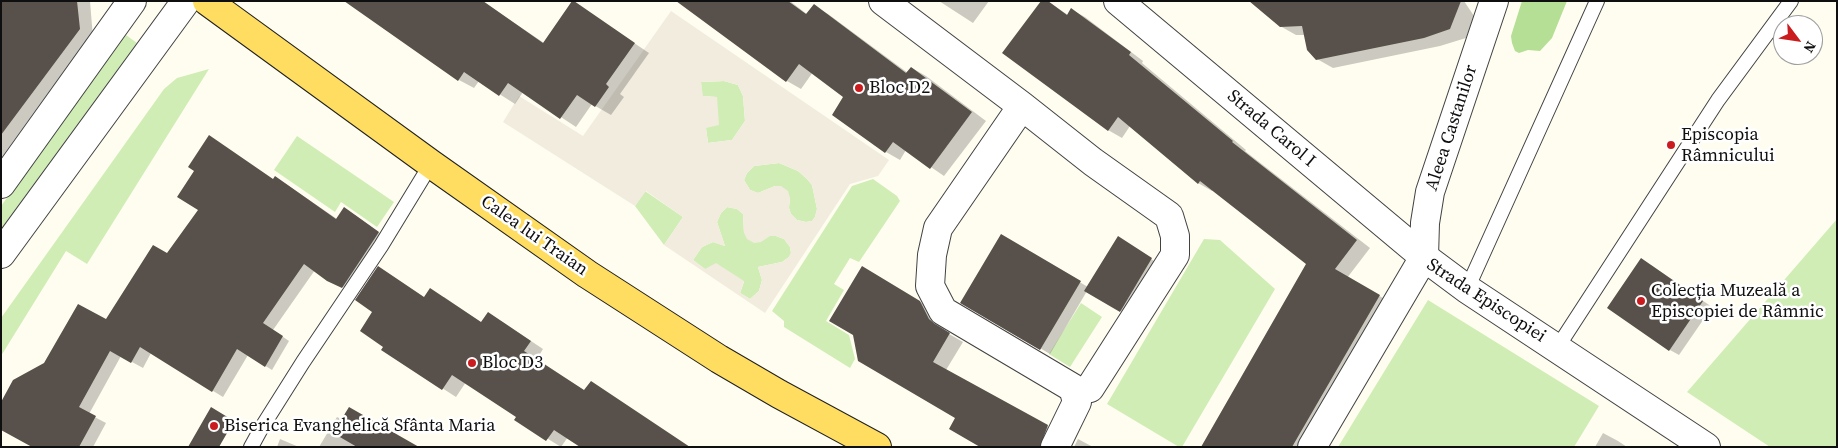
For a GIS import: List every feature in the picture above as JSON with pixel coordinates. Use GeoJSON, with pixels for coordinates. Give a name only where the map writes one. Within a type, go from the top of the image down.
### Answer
{"type":"FeatureCollection","features":[{"type":"Feature","properties":{"kind":"main road","name":"Calea lui Traian"},"geometry":{"type":"LineString","coordinates":[[206,1],[587,274],[711,354],[779,394],[878,447]]}},
{"type":"Feature","properties":{"kind":"street"},"geometry":{"type":"LineString","coordinates":[[1,184],[132,1]]}},
{"type":"Feature","properties":{"kind":"street"},"geometry":{"type":"LineString","coordinates":[[1,254],[186,1]]}},
{"type":"Feature","properties":{"kind":"street"},"geometry":{"type":"LineString","coordinates":[[883,1],[1094,162],[1169,216],[1175,236],[1176,256],[1090,388]]}},
{"type":"Feature","properties":{"kind":"street","name":"Strada Carol I"},"geometry":{"type":"LineString","coordinates":[[1118,1],[1424,257]]}},
{"type":"Feature","properties":{"kind":"street","name":"Aleea Castanilor"},"geometry":{"type":"LineString","coordinates":[[1424,257],[1425,223],[1430,192],[1494,1]]}},
{"type":"Feature","properties":{"kind":"street"},"geometry":{"type":"LineString","coordinates":[[1022,106],[938,228],[932,255],[930,286],[943,311],[1072,388],[1077,402],[1055,447]]}},
{"type":"Feature","properties":{"kind":"street","name":"Strada Episcopiei"},"geometry":{"type":"LineString","coordinates":[[1312,447],[1424,257],[1467,289],[1706,447]]}},
{"type":"Feature","properties":{"kind":"lane"},"geometry":{"type":"LineString","coordinates":[[1467,289],[1597,1]]}},
{"type":"Feature","properties":{"kind":"lane"},"geometry":{"type":"LineString","coordinates":[[1557,348],[1718,100],[1791,1]]}},
{"type":"Feature","properties":{"kind":"lane"},"geometry":{"type":"LineString","coordinates":[[251,447],[308,353],[381,246],[431,164]]}},
{"type":"Feature","properties":{"kind":"green space"},"geometry":{"type":"Polygon","coordinates":[[[1522,1],[1567,1],[1552,38],[1540,51],[1528,50],[1519,53],[1515,51],[1512,43],[1511,36],[1522,1]]]}},
{"type":"Feature","properties":{"kind":"green space"},"geometry":{"type":"Polygon","coordinates":[[[126,35],[137,43],[1,229],[1,206],[126,35]]]}},
{"type":"Feature","properties":{"kind":"green space"},"geometry":{"type":"Polygon","coordinates":[[[209,69],[87,264],[66,251],[1,356],[1,318],[164,89],[177,78],[209,69]]]}},
{"type":"Feature","properties":{"kind":"green space"},"geometry":{"type":"Polygon","coordinates":[[[724,81],[738,85],[743,96],[745,121],[732,140],[708,143],[706,128],[716,97],[702,96],[701,82],[724,81]]]}},
{"type":"Feature","properties":{"kind":"green space"},"geometry":{"type":"Polygon","coordinates":[[[297,136],[394,202],[377,227],[341,202],[335,212],[274,170],[297,136]]]}},
{"type":"Feature","properties":{"kind":"green space"},"geometry":{"type":"Polygon","coordinates":[[[779,163],[798,171],[812,185],[817,209],[812,221],[797,220],[791,214],[789,208],[790,198],[775,186],[758,193],[750,190],[744,180],[747,173],[754,166],[779,163]]]}},
{"type":"Feature","properties":{"kind":"green space"},"geometry":{"type":"Polygon","coordinates":[[[873,179],[897,196],[900,201],[859,262],[850,258],[834,284],[844,290],[826,321],[849,335],[855,359],[850,368],[784,327],[784,321],[772,311],[852,186],[873,179]]]}},
{"type":"Feature","properties":{"kind":"green space"},"geometry":{"type":"Polygon","coordinates":[[[645,191],[683,217],[664,245],[635,206],[645,191]]]}},
{"type":"Feature","properties":{"kind":"green space"},"geometry":{"type":"Polygon","coordinates":[[[727,207],[737,209],[743,214],[744,233],[776,236],[784,239],[790,247],[791,253],[789,257],[782,262],[758,267],[762,280],[759,291],[750,299],[740,293],[744,282],[705,269],[693,260],[702,247],[713,242],[725,246],[717,222],[721,213],[727,207]]]}},
{"type":"Feature","properties":{"kind":"green space"},"geometry":{"type":"Polygon","coordinates":[[[1837,219],[1837,447],[1770,447],[1687,392],[1837,219]]]}},
{"type":"Feature","properties":{"kind":"green space"},"geometry":{"type":"Polygon","coordinates":[[[1204,239],[1220,240],[1275,289],[1182,447],[1179,447],[1107,404],[1204,239]]]}},
{"type":"Feature","properties":{"kind":"green space"},"geometry":{"type":"Polygon","coordinates":[[[1428,300],[1599,406],[1574,447],[1338,447],[1428,300]]]}},
{"type":"Feature","properties":{"kind":"green space"},"geometry":{"type":"Polygon","coordinates":[[[1081,303],[1102,317],[1070,367],[1049,354],[1081,303]]]}},
{"type":"Feature","properties":{"kind":"shaded area"},"geometry":{"type":"Polygon","coordinates":[[[671,11],[889,160],[878,176],[850,184],[765,313],[664,245],[683,217],[646,191],[635,206],[503,122],[519,96],[583,136],[671,11]],[[724,81],[701,82],[703,96],[717,97],[719,125],[706,128],[708,143],[732,140],[745,121],[743,96],[738,85],[724,81]],[[779,163],[754,166],[747,173],[744,180],[750,190],[758,193],[775,186],[781,186],[788,191],[791,214],[797,220],[812,221],[817,209],[812,185],[807,179],[798,171],[779,163]],[[727,207],[721,213],[717,222],[725,246],[713,242],[702,247],[693,260],[705,269],[716,263],[744,281],[740,293],[750,299],[759,291],[762,280],[758,267],[782,262],[789,257],[791,253],[790,247],[784,239],[776,236],[770,236],[761,242],[754,243],[747,239],[744,233],[743,214],[737,209],[727,207]]]}},
{"type":"Feature","properties":{"kind":"building"},"geometry":{"type":"Polygon","coordinates":[[[1,1],[77,1],[80,29],[1,135],[1,1]]]}},
{"type":"Feature","properties":{"kind":"building"},"geometry":{"type":"Polygon","coordinates":[[[344,1],[483,1],[543,43],[572,1],[574,1],[635,43],[606,84],[609,87],[595,107],[577,95],[560,119],[508,83],[499,96],[464,72],[458,81],[344,1]]]}},
{"type":"Feature","properties":{"kind":"building","name":"Bloc D2"},"geometry":{"type":"Polygon","coordinates":[[[676,1],[788,1],[806,14],[814,4],[906,73],[911,67],[972,112],[930,169],[893,142],[885,153],[832,115],[843,97],[799,64],[786,82],[676,1]]]}},
{"type":"Feature","properties":{"kind":"building"},"geometry":{"type":"Polygon","coordinates":[[[1041,1],[1048,1],[1067,15],[1071,8],[1131,52],[1129,55],[1232,142],[1357,240],[1335,269],[1380,295],[1292,447],[1201,447],[1306,264],[1200,181],[1198,184],[1118,117],[1108,131],[1002,53],[1041,1]]]}},
{"type":"Feature","properties":{"kind":"building"},"geometry":{"type":"Polygon","coordinates":[[[1249,1],[1461,1],[1450,29],[1424,38],[1316,60],[1307,50],[1302,26],[1280,27],[1249,1]]]}},
{"type":"Feature","properties":{"kind":"building"},"geometry":{"type":"Polygon","coordinates":[[[209,135],[273,179],[275,176],[336,219],[344,207],[379,232],[342,288],[327,281],[304,264],[263,323],[283,336],[265,367],[237,349],[212,392],[140,347],[131,363],[110,351],[79,407],[96,416],[79,447],[32,447],[1,430],[1,402],[13,380],[44,363],[78,304],[106,319],[153,245],[167,253],[198,210],[177,197],[194,171],[188,167],[209,135]]]}},
{"type":"Feature","properties":{"kind":"building"},"geometry":{"type":"Polygon","coordinates":[[[1001,234],[1081,281],[1040,350],[960,303],[1001,234]]]}},
{"type":"Feature","properties":{"kind":"building"},"geometry":{"type":"Polygon","coordinates":[[[1118,236],[1152,258],[1120,312],[1084,291],[1118,236]]]}},
{"type":"Feature","properties":{"kind":"building"},"geometry":{"type":"Polygon","coordinates":[[[1641,258],[1703,301],[1669,351],[1607,308],[1641,258]]]}},
{"type":"Feature","properties":{"kind":"building","name":"Bloc D3"},"geometry":{"type":"Polygon","coordinates":[[[378,266],[424,297],[430,288],[481,322],[488,312],[531,341],[524,351],[584,390],[591,381],[690,447],[580,447],[554,430],[546,441],[514,420],[516,417],[452,375],[442,390],[381,350],[383,347],[360,331],[372,312],[355,300],[378,266]]]}},
{"type":"Feature","properties":{"kind":"building"},"geometry":{"type":"Polygon","coordinates":[[[862,266],[920,301],[929,319],[950,333],[933,362],[1048,425],[1040,447],[980,447],[949,429],[955,418],[858,361],[853,335],[829,321],[862,266]]]}},
{"type":"Feature","properties":{"kind":"building","name":"Biserica Evanghelică Sfânta Maria"},"geometry":{"type":"Polygon","coordinates":[[[211,407],[234,421],[219,447],[188,447],[211,407]]]}},
{"type":"Feature","properties":{"kind":"building"},"geometry":{"type":"Polygon","coordinates":[[[349,407],[419,447],[357,447],[333,433],[349,407]]]}},
{"type":"Feature","properties":{"kind":"place","name":"Bloc D2"},"geometry":{"type":"Point","coordinates":[859,88]}},
{"type":"Feature","properties":{"kind":"place","name":"Episcopia Râmnicului"},"geometry":{"type":"Point","coordinates":[1671,145]}},
{"type":"Feature","properties":{"kind":"place","name":"Colecția Muzeală a Episcopiei de Râmnic"},"geometry":{"type":"Point","coordinates":[1641,301]}},
{"type":"Feature","properties":{"kind":"place","name":"Bloc D3"},"geometry":{"type":"Point","coordinates":[472,363]}},
{"type":"Feature","properties":{"kind":"place","name":"Biserica Evanghelică Sfânta Maria"},"geometry":{"type":"Point","coordinates":[214,426]}}]}
